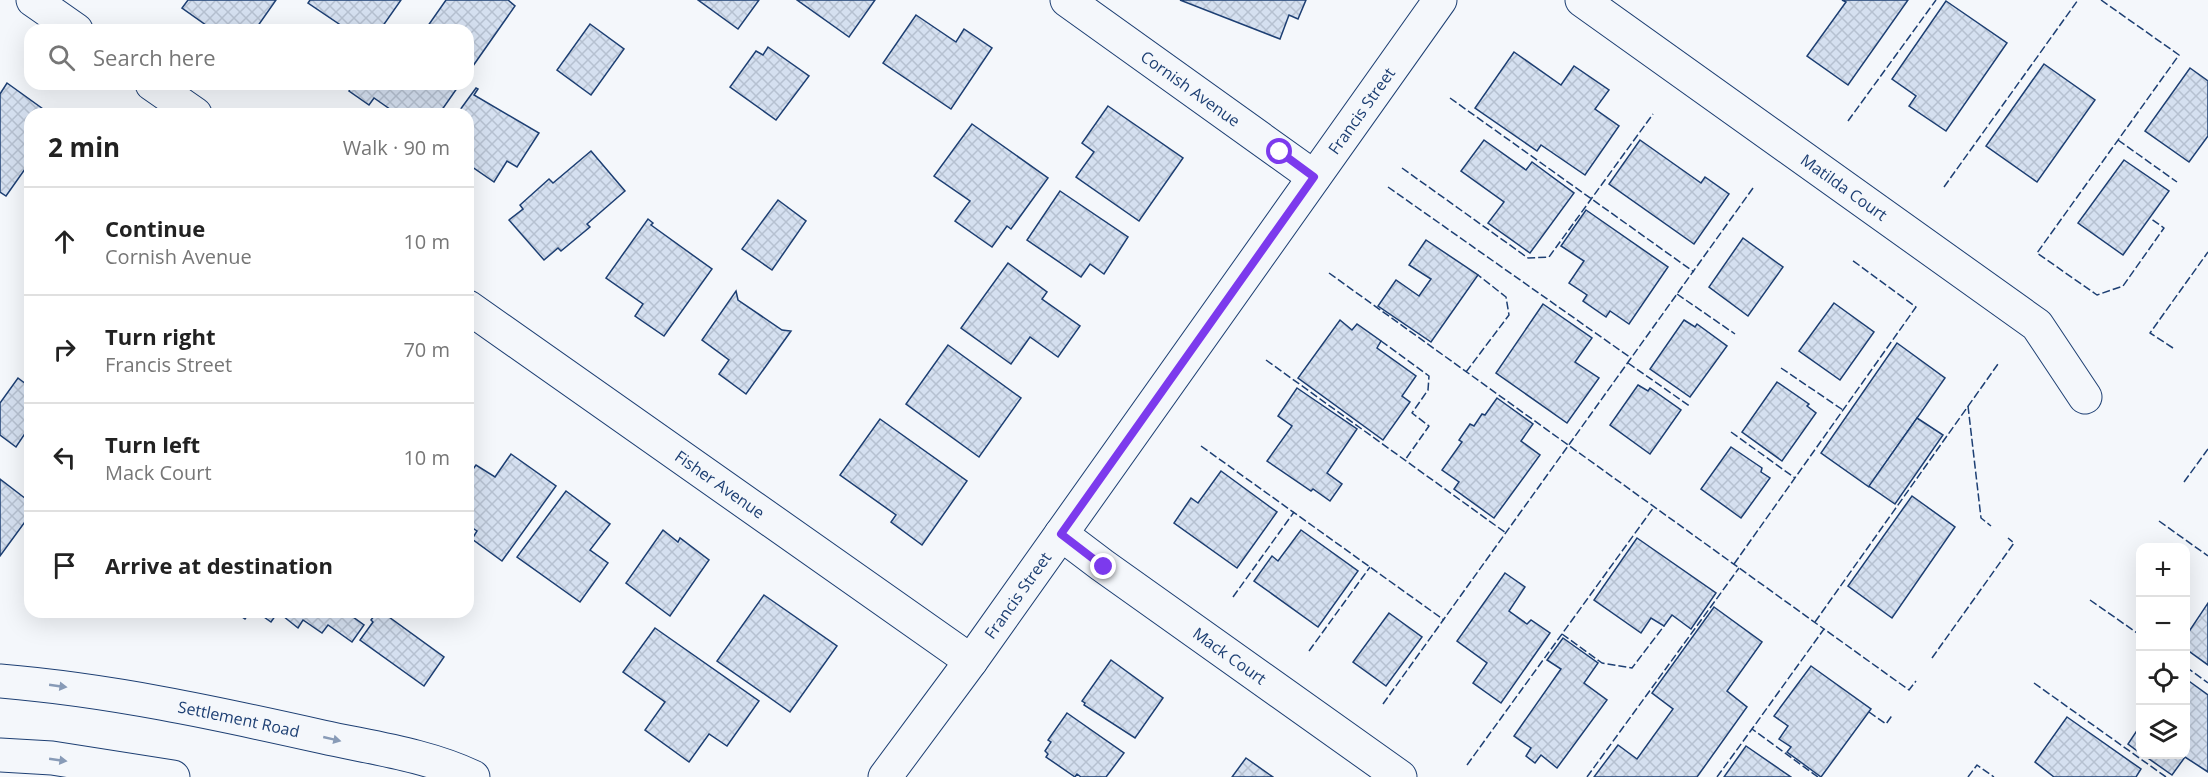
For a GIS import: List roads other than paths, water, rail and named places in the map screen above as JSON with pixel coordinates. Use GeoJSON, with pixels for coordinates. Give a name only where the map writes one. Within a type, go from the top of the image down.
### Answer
{"type":"FeatureCollection","features":[{"type":"Feature","properties":{"kind":"main road"},"geometry":{"type":"LineString","coordinates":[[33,0],[67,24]]}},
{"type":"Feature","properties":{"kind":"main road","name":"Cornish Avenue"},"geometry":{"type":"LineString","coordinates":[[1067,0],[1314,177]]}},
{"type":"Feature","properties":{"kind":"main road","name":"Francis Street"},"geometry":{"type":"LineString","coordinates":[[885,777],[1061,534],[1440,0]]}},
{"type":"Feature","properties":{"kind":"main road","name":"Matilda Court"},"geometry":{"type":"LineString","coordinates":[[1582,0],[2037,325],[2085,397]]}},
{"type":"Feature","properties":{"kind":"main road"},"geometry":{"type":"LineString","coordinates":[[161,90],[186,108]]}},
{"type":"Feature","properties":{"kind":"main road","name":"Fisher Avenue"},"geometry":{"type":"LineString","coordinates":[[474,311],[970,661]]}},
{"type":"Feature","properties":{"kind":"main road","name":"Mack Court"},"geometry":{"type":"LineString","coordinates":[[1061,534],[1400,777]]}},
{"type":"Feature","properties":{"kind":"main road","name":"Settlement Road"},"geometry":{"type":"LineString","coordinates":[[0,681],[48,685],[134,698],[242,719],[401,754],[473,777]]}},
{"type":"Feature","properties":{"kind":"main road"},"geometry":{"type":"LineString","coordinates":[[0,754],[52,759],[173,777]]}}]}
